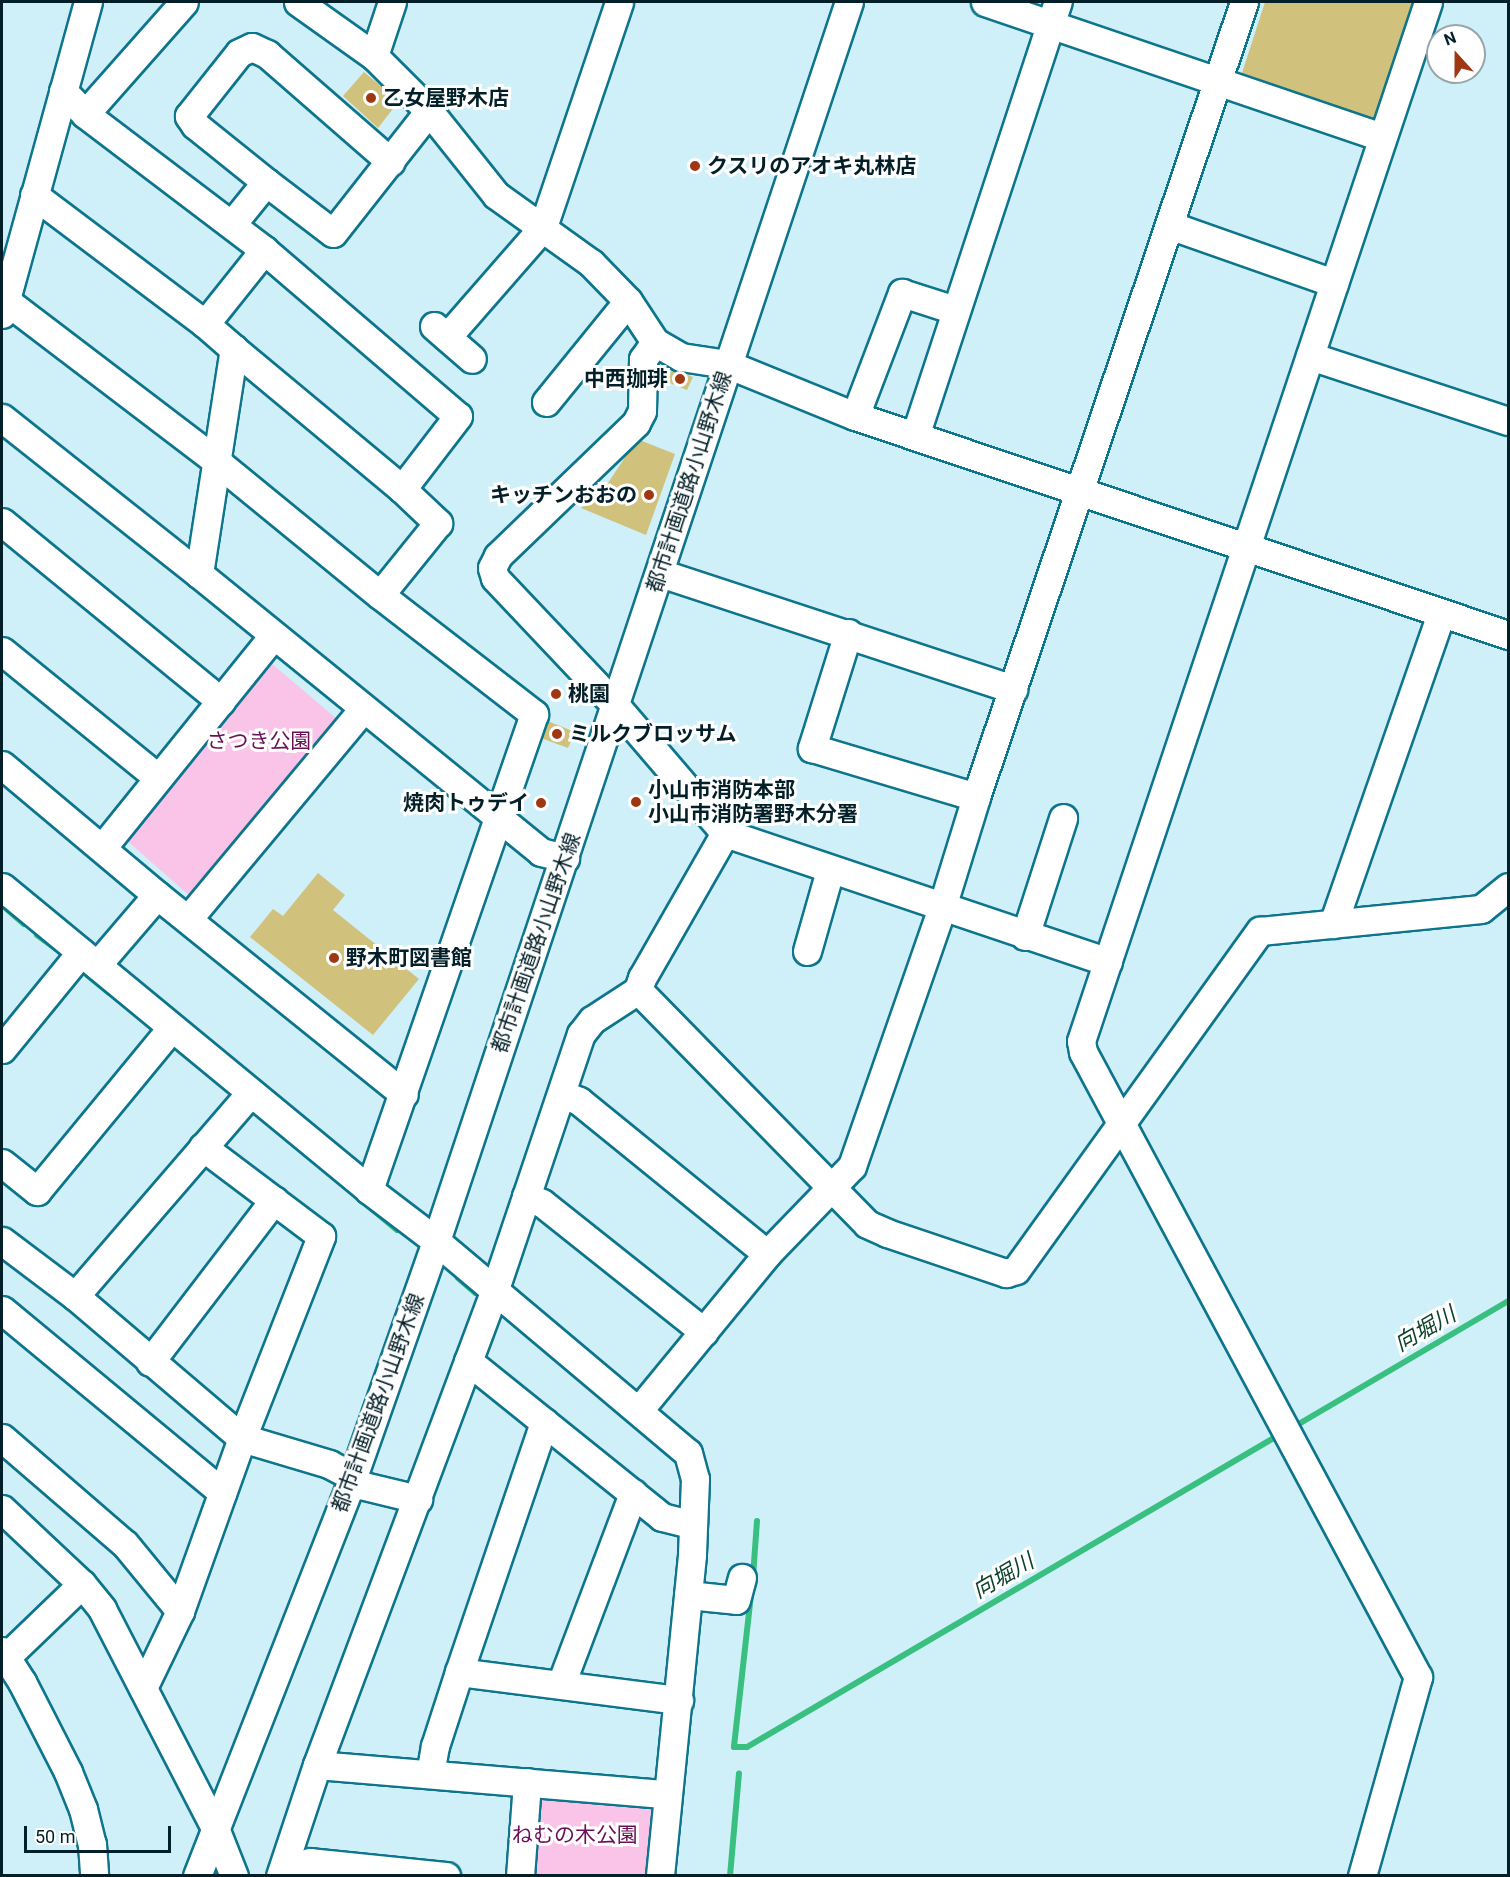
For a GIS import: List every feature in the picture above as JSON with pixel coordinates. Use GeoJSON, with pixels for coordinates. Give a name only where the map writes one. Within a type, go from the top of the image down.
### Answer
{"type":"FeatureCollection","features":[{"type":"Feature","properties":{"kind":"street"},"geometry":{"type":"LineString","coordinates":[[88,2],[3,307],[216,461],[380,595],[534,714],[369,1190]]}},
{"type":"Feature","properties":{"kind":"street"},"geometry":{"type":"LineString","coordinates":[[85,114],[184,2]]}},
{"type":"Feature","properties":{"kind":"street"},"geometry":{"type":"LineString","coordinates":[[298,2],[374,56],[429,111],[496,195],[591,263],[628,301],[655,342],[681,357],[727,364],[855,416],[1509,635]]}},
{"type":"Feature","properties":{"kind":"street"},"geometry":{"type":"LineString","coordinates":[[374,56],[392,2]]}},
{"type":"Feature","properties":{"kind":"street"},"geometry":{"type":"LineString","coordinates":[[472,359],[440,331],[543,227],[619,2]]}},
{"type":"Feature","properties":{"kind":"street","name":"都市計画道路小山野木線"},"geometry":{"type":"LineString","coordinates":[[197,1875],[353,1477],[436,1241],[849,2]]}},
{"type":"Feature","properties":{"kind":"street"},"geometry":{"type":"LineString","coordinates":[[986,2],[1054,13],[1217,81],[1382,137]]}},
{"type":"Feature","properties":{"kind":"street"},"geometry":{"type":"LineString","coordinates":[[639,1410],[768,1254],[852,1166],[942,907],[1012,688],[1244,2]]}},
{"type":"Feature","properties":{"kind":"street"},"geometry":{"type":"LineString","coordinates":[[1362,1875],[1418,1677],[1123,1123],[1083,1053],[1081,1041],[1428,2]]}},
{"type":"Feature","properties":{"kind":"street"},"geometry":{"type":"LineString","coordinates":[[915,436],[1054,13]]}},
{"type":"Feature","properties":{"kind":"street"},"geometry":{"type":"LineString","coordinates":[[391,162],[267,54],[252,47],[239,53],[189,116],[195,126],[333,233],[391,162],[429,111]]}},
{"type":"Feature","properties":{"kind":"street"},"geometry":{"type":"LineString","coordinates":[[63,91],[85,114],[264,250],[458,416],[402,489]]}},
{"type":"Feature","properties":{"kind":"street"},"geometry":{"type":"LineString","coordinates":[[232,224],[266,182]]}},
{"type":"Feature","properties":{"kind":"street"},"geometry":{"type":"LineString","coordinates":[[34,195],[205,324],[402,489],[438,523],[380,595]]}},
{"type":"Feature","properties":{"kind":"street"},"geometry":{"type":"LineString","coordinates":[[1169,225],[1334,283]]}},
{"type":"Feature","properties":{"kind":"street"},"geometry":{"type":"LineString","coordinates":[[205,324],[264,250]]}},
{"type":"Feature","properties":{"kind":"street"},"geometry":{"type":"LineString","coordinates":[[855,416],[902,293],[955,310]]}},
{"type":"Feature","properties":{"kind":"street"},"geometry":{"type":"LineString","coordinates":[[546,402],[628,301]]}},
{"type":"Feature","properties":{"kind":"street"},"geometry":{"type":"LineString","coordinates":[[655,342],[643,359],[642,411],[636,423],[498,556],[492,568],[495,578],[616,705],[725,833],[1025,936],[1108,962]]}},
{"type":"Feature","properties":{"kind":"street"},"geometry":{"type":"LineString","coordinates":[[199,574],[234,349]]}},
{"type":"Feature","properties":{"kind":"street"},"geometry":{"type":"LineString","coordinates":[[1310,356],[1509,421]]}},
{"type":"Feature","properties":{"kind":"street"},"geometry":{"type":"LineString","coordinates":[[2,418],[199,574],[541,852],[565,858]]}},
{"type":"Feature","properties":{"kind":"street"},"geometry":{"type":"LineString","coordinates":[[2,522],[221,701]]}},
{"type":"Feature","properties":{"kind":"street"},"geometry":{"type":"LineString","coordinates":[[660,573],[1012,688]]}},
{"type":"Feature","properties":{"kind":"street"},"geometry":{"type":"LineString","coordinates":[[1333,924],[1441,613]]}},
{"type":"Feature","properties":{"kind":"street"},"geometry":{"type":"LineString","coordinates":[[848,633],[812,748],[976,796]]}},
{"type":"Feature","properties":{"kind":"street"},"geometry":{"type":"LineString","coordinates":[[102,848],[273,636]]}},
{"type":"Feature","properties":{"kind":"street"},"geometry":{"type":"LineString","coordinates":[[2,651],[158,778]]}},
{"type":"Feature","properties":{"kind":"street"},"geometry":{"type":"LineString","coordinates":[[188,919],[363,709]]}},
{"type":"Feature","properties":{"kind":"street"},"geometry":{"type":"LineString","coordinates":[[2,765],[158,895],[404,1094]]}},
{"type":"Feature","properties":{"kind":"street"},"geometry":{"type":"LineString","coordinates":[[1025,936],[1063,818]]}},
{"type":"Feature","properties":{"kind":"street"},"geometry":{"type":"LineString","coordinates":[[285,1873],[317,1765],[494,1292],[581,1034],[592,1020],[638,990],[642,978],[725,833]]}},
{"type":"Feature","properties":{"kind":"street"},"geometry":{"type":"LineString","coordinates":[[807,951],[830,870]]}},
{"type":"Feature","properties":{"kind":"street"},"geometry":{"type":"LineString","coordinates":[[2,887],[369,1190],[436,1241],[688,1453],[695,1479],[693,1525],[679,1700],[666,1794],[660,1875]]}},
{"type":"Feature","properties":{"kind":"street"},"geometry":{"type":"LineString","coordinates":[[638,990],[867,1224],[887,1233],[1006,1273],[1016,1270],[1260,931],[1482,909],[1509,887]]}},
{"type":"Feature","properties":{"kind":"street"},"geometry":{"type":"LineString","coordinates":[[2,1049],[89,959],[158,895]]}},
{"type":"Feature","properties":{"kind":"street"},"geometry":{"type":"LineString","coordinates":[[2,1163],[37,1191],[172,1027]]}},
{"type":"Feature","properties":{"kind":"street"},"geometry":{"type":"LineString","coordinates":[[75,1296],[251,1092]]}},
{"type":"Feature","properties":{"kind":"street"},"geometry":{"type":"LineString","coordinates":[[562,1094],[579,1101],[768,1254]]}},
{"type":"Feature","properties":{"kind":"street"},"geometry":{"type":"LineString","coordinates":[[143,1688],[180,1611],[242,1438],[321,1236],[203,1147]]}},
{"type":"Feature","properties":{"kind":"street"},"geometry":{"type":"LineString","coordinates":[[526,1196],[542,1203],[704,1332]]}},
{"type":"Feature","properties":{"kind":"street"},"geometry":{"type":"LineString","coordinates":[[150,1362],[274,1200]]}},
{"type":"Feature","properties":{"kind":"street"},"geometry":{"type":"LineString","coordinates":[[2,1241],[75,1296],[242,1438],[329,1464],[353,1477],[360,1485],[418,1499]]}},
{"type":"Feature","properties":{"kind":"street"},"geometry":{"type":"LineString","coordinates":[[2,1311],[222,1492]]}},
{"type":"Feature","properties":{"kind":"street"},"geometry":{"type":"LineString","coordinates":[[468,1361],[662,1517],[693,1525]]}},
{"type":"Feature","properties":{"kind":"street"},"geometry":{"type":"LineString","coordinates":[[429,1774],[435,1746],[459,1672],[544,1422]]}},
{"type":"Feature","properties":{"kind":"street"},"geometry":{"type":"LineString","coordinates":[[2,1438],[125,1544],[180,1611]]}},
{"type":"Feature","properties":{"kind":"street"},"geometry":{"type":"LineString","coordinates":[[561,1684],[633,1493]]}},
{"type":"Feature","properties":{"kind":"street"},"geometry":{"type":"LineString","coordinates":[[2,1509],[82,1584],[102,1609],[216,1828],[234,1875]]}},
{"type":"Feature","properties":{"kind":"street"},"geometry":{"type":"LineString","coordinates":[[688,1595],[736,1600],[742,1578]]}},
{"type":"Feature","properties":{"kind":"street"},"geometry":{"type":"LineString","coordinates":[[82,1584],[3,1656],[68,1772],[84,1809],[92,1844],[93,1875]]}},
{"type":"Feature","properties":{"kind":"street"},"geometry":{"type":"LineString","coordinates":[[459,1672],[679,1700]]}},
{"type":"Feature","properties":{"kind":"street"},"geometry":{"type":"LineString","coordinates":[[317,1765],[666,1794]]}},
{"type":"Feature","properties":{"kind":"street"},"geometry":{"type":"LineString","coordinates":[[520,1875],[527,1782]]}},
{"type":"Feature","properties":{"kind":"street"},"geometry":{"type":"LineString","coordinates":[[285,1873],[310,1862],[446,1875]]}},
{"type":"Feature","properties":{"kind":"green space","name":"さつき公園"},"geometry":{"type":"Polygon","coordinates":[[[265,658],[337,719],[191,897],[123,837],[265,658]]]}},
{"type":"Feature","properties":{"kind":"green space","name":"ねむの木公園"},"geometry":{"type":"Polygon","coordinates":[[[536,1796],[647,1802],[654,1817],[649,1875],[531,1876],[536,1796]]]}},
{"type":"Feature","properties":{"kind":"building"},"geometry":{"type":"Polygon","coordinates":[[[1265,2],[1417,2],[1378,121],[1241,76],[1265,2]]]}},
{"type":"Feature","properties":{"kind":"building","name":"乙女屋野木店"},"geometry":{"type":"Polygon","coordinates":[[[364,72],[399,101],[378,128],[343,96],[364,72]]]}},
{"type":"Feature","properties":{"kind":"building","name":"中西珈琲"},"geometry":{"type":"Polygon","coordinates":[[[672,369],[693,377],[687,390],[667,382],[672,369]]]}},
{"type":"Feature","properties":{"kind":"building"},"geometry":{"type":"Polygon","coordinates":[[[637,439],[675,454],[646,535],[581,508],[608,483],[637,439]]]}},
{"type":"Feature","properties":{"kind":"building","name":"ミルクブロッサム"},"geometry":{"type":"Polygon","coordinates":[[[545,720],[575,732],[568,748],[538,737],[545,720]]]}},
{"type":"Feature","properties":{"kind":"building","name":"野木町図書館"},"geometry":{"type":"Polygon","coordinates":[[[318,873],[345,895],[333,910],[419,979],[373,1035],[250,937],[273,909],[283,916],[318,873]]]}},
{"type":"Feature","properties":{"kind":"waterway"},"geometry":{"type":"LineString","coordinates":[[2,905],[24,924]]}},
{"type":"Feature","properties":{"kind":"waterway"},"geometry":{"type":"LineString","coordinates":[[37,935],[56,949]]}},
{"type":"Feature","properties":{"kind":"waterway"},"geometry":{"type":"LineString","coordinates":[[87,975],[109,993]]}},
{"type":"Feature","properties":{"kind":"waterway"},"geometry":{"type":"LineString","coordinates":[[367,1205],[397,1230]]}},
{"type":"Feature","properties":{"kind":"waterway"},"geometry":{"type":"LineString","coordinates":[[458,1278],[475,1293]]}},
{"type":"Feature","properties":{"kind":"waterway","name":"向堀川"},"geometry":{"type":"LineString","coordinates":[[1297,1425],[1508,1301]]}},
{"type":"Feature","properties":{"kind":"waterway","name":"向堀川"},"geometry":{"type":"LineString","coordinates":[[757,1521],[734,1747],[747,1747],[1277,1436]]}},
{"type":"Feature","properties":{"kind":"waterway","name":"向堀川"},"geometry":{"type":"LineString","coordinates":[[730,1876],[739,1773]]}},
{"type":"Feature","properties":{"kind":"place","name":"乙女屋野木店"},"geometry":{"type":"Point","coordinates":[371,98]}},
{"type":"Feature","properties":{"kind":"place","name":"クスリのアオキ丸林店"},"geometry":{"type":"Point","coordinates":[695,166]}},
{"type":"Feature","properties":{"kind":"place","name":"中西珈琲"},"geometry":{"type":"Point","coordinates":[680,379]}},
{"type":"Feature","properties":{"kind":"place","name":"キッチンおおの"},"geometry":{"type":"Point","coordinates":[649,495]}},
{"type":"Feature","properties":{"kind":"place","name":"桃園"},"geometry":{"type":"Point","coordinates":[556,694]}},
{"type":"Feature","properties":{"kind":"place","name":"ミルクブロッサム"},"geometry":{"type":"Point","coordinates":[557,734]}},
{"type":"Feature","properties":{"kind":"place","name":"小山市消防本部 小山市消防署野木分署"},"geometry":{"type":"Point","coordinates":[636,802]}},
{"type":"Feature","properties":{"kind":"place","name":"焼肉トゥデイ"},"geometry":{"type":"Point","coordinates":[541,803]}},
{"type":"Feature","properties":{"kind":"place","name":"野木町図書館"},"geometry":{"type":"Point","coordinates":[334,958]}}]}
